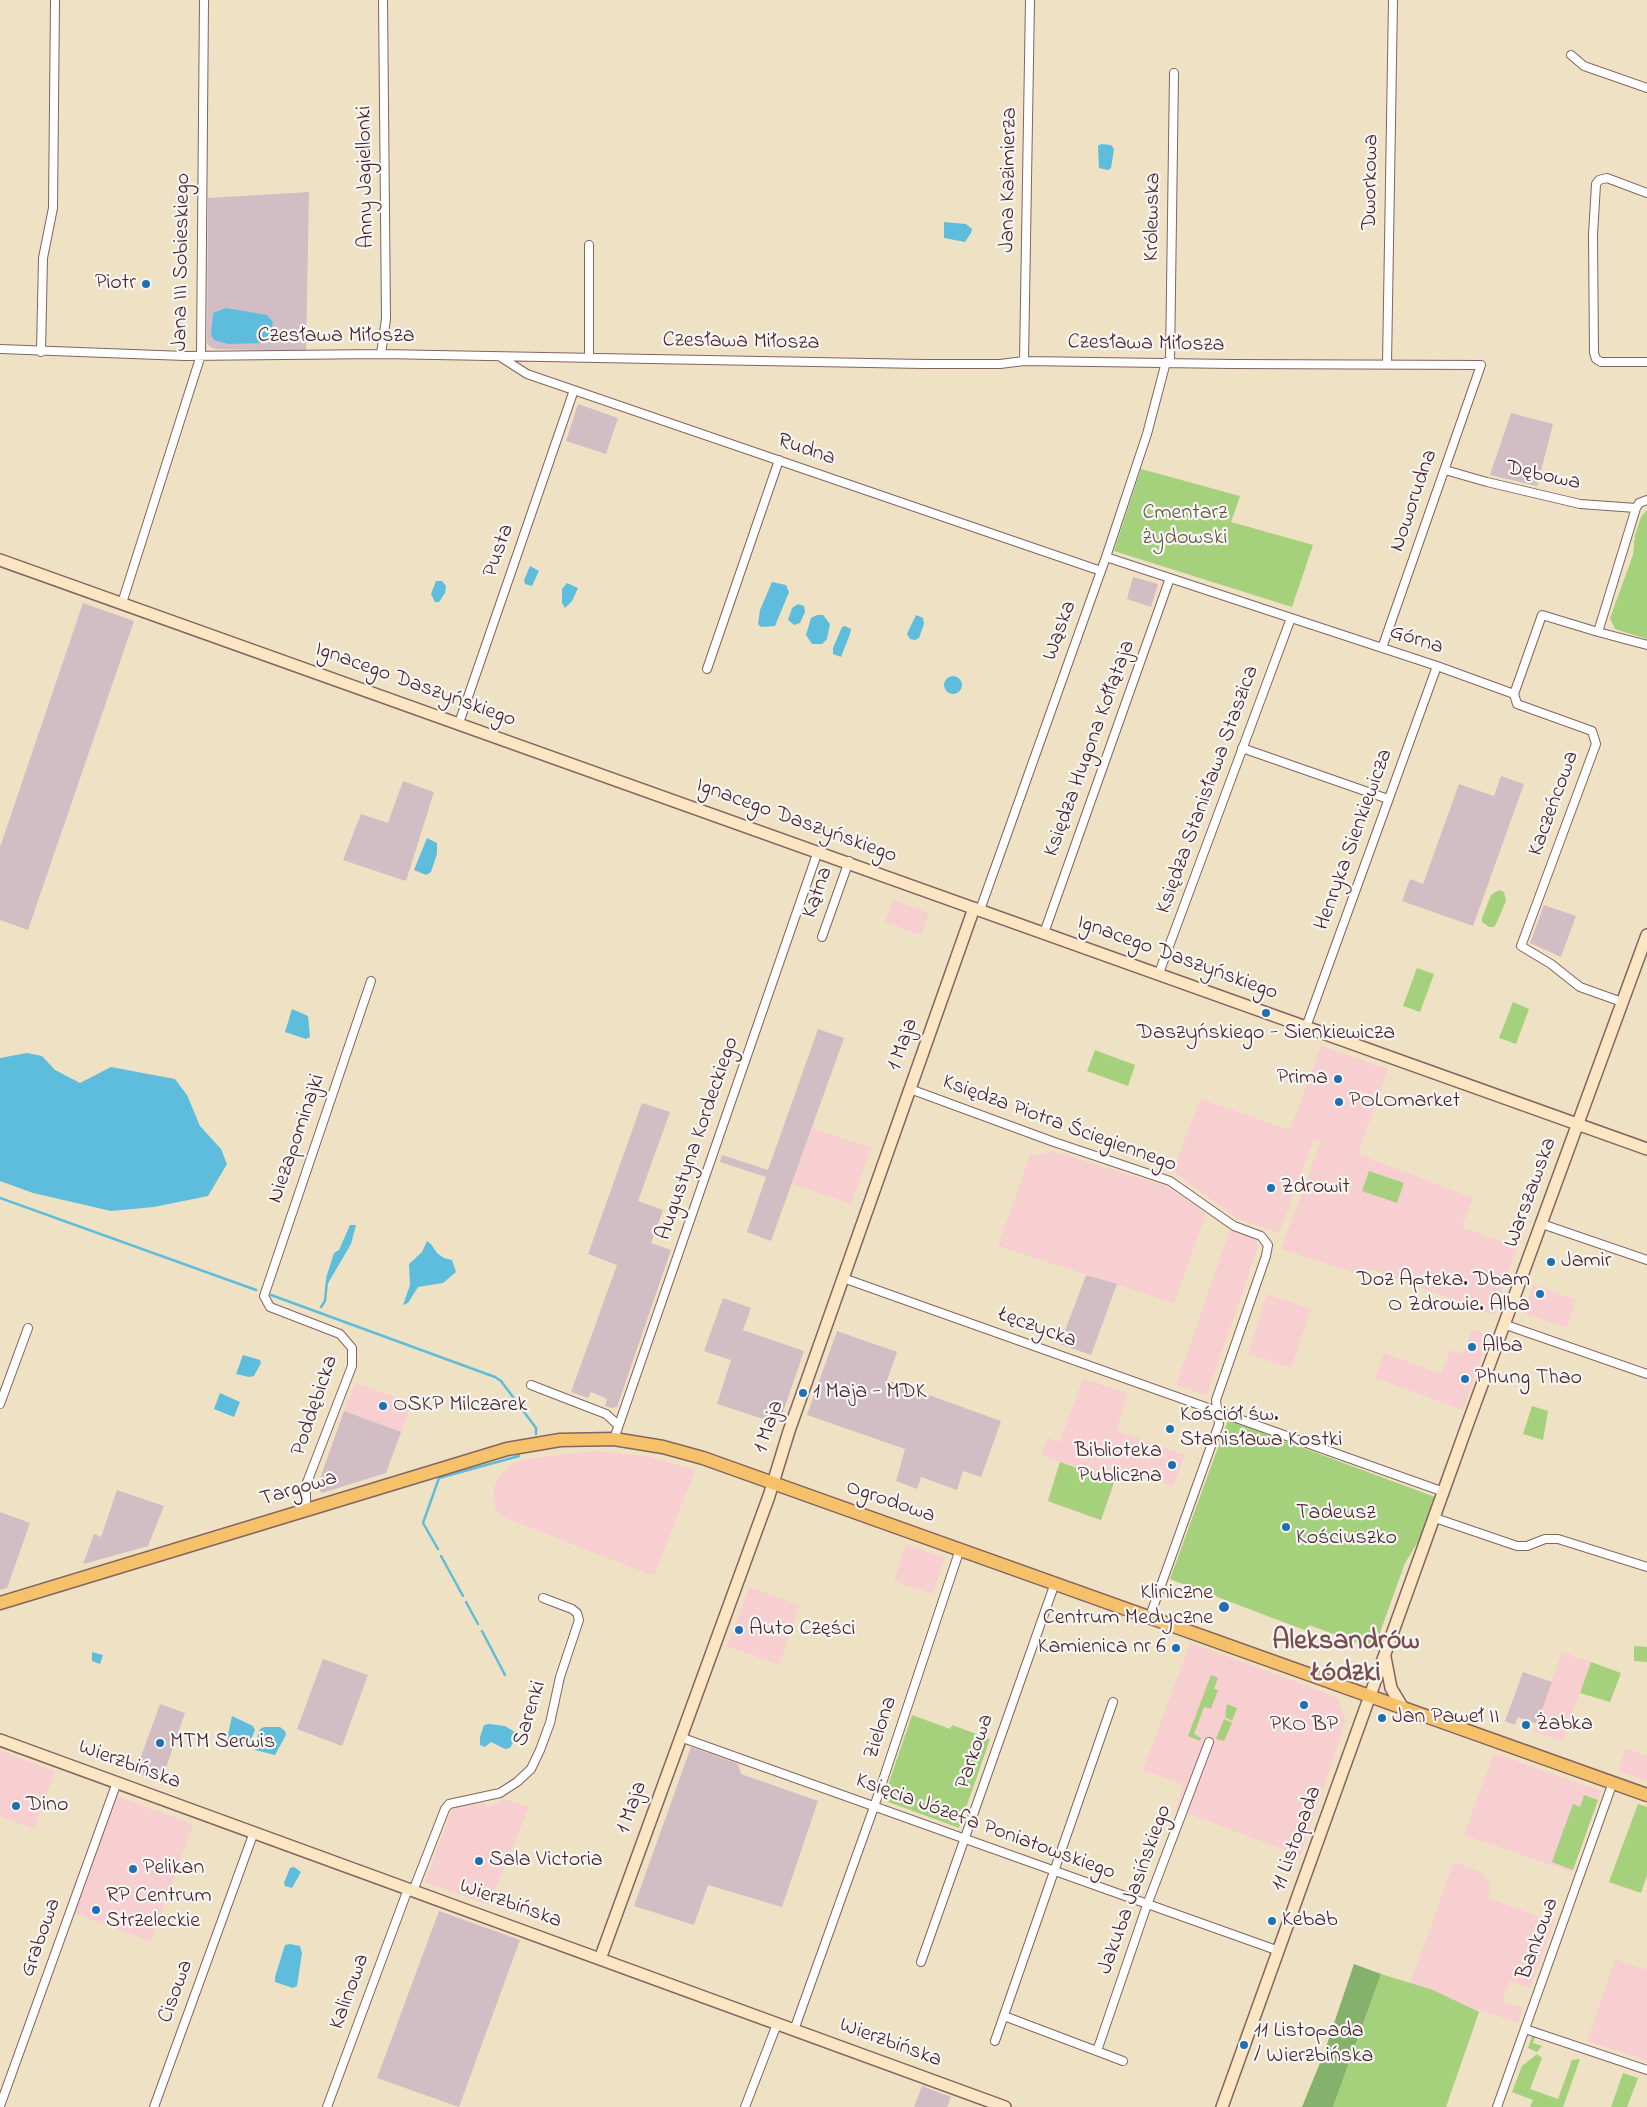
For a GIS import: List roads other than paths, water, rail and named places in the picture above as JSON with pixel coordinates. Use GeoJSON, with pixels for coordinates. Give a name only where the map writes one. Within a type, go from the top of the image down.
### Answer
{"type":"FeatureCollection","features":[{"type":"Feature","properties":{"kind":"main road","name":"Ogrodowa"},"geometry":{"type":"LineString","coordinates":[[614,1439],[677,1451],[773,1483],[1647,1794]]}},
{"type":"Feature","properties":{"kind":"main road","name":"Targowa"},"geometry":{"type":"LineString","coordinates":[[0,1603],[508,1449],[560,1440],[614,1439]]}},
{"type":"Feature","properties":{"kind":"street"},"geometry":{"type":"LineString","coordinates":[[41,352],[43,258],[53,208],[55,0]]}},
{"type":"Feature","properties":{"kind":"street","name":"Jana III Sobieskiego"},"geometry":{"type":"LineString","coordinates":[[122,603],[201,355],[204,0]]}},
{"type":"Feature","properties":{"kind":"street","name":"Anny Jagiellonki"},"geometry":{"type":"LineString","coordinates":[[381,354],[386,309],[383,0]]}},
{"type":"Feature","properties":{"kind":"street","name":"Jana Kazimierza"},"geometry":{"type":"LineString","coordinates":[[1024,361],[1030,0]]}},
{"type":"Feature","properties":{"kind":"street","name":"Dworkowa"},"geometry":{"type":"LineString","coordinates":[[1387,364],[1393,0]]}},
{"type":"Feature","properties":{"kind":"street"},"geometry":{"type":"LineString","coordinates":[[1571,55],[1584,66],[1647,88]]}},
{"type":"Feature","properties":{"kind":"street","name":"Królewska"},"geometry":{"type":"LineString","coordinates":[[1168,362],[1174,73]]}},
{"type":"Feature","properties":{"kind":"street"},"geometry":{"type":"LineString","coordinates":[[1647,193],[1607,178],[1599,180],[1596,184],[1593,235],[1594,353],[1596,358],[1601,362],[1647,362]]}},
{"type":"Feature","properties":{"kind":"street"},"geometry":{"type":"LineString","coordinates":[[589,246],[589,358]]}},
{"type":"Feature","properties":{"kind":"street","name":"Czesława Miłosza"},"geometry":{"type":"LineString","coordinates":[[0,349],[41,352],[201,355],[381,354],[502,358],[923,364],[1000,364],[1024,361],[1481,365]]}},
{"type":"Feature","properties":{"kind":"street","name":"Rudna"},"geometry":{"type":"LineString","coordinates":[[502,358],[527,374],[1101,571]]}},
{"type":"Feature","properties":{"kind":"street","name":"Wąska"},"geometry":{"type":"LineString","coordinates":[[977,909],[1106,557],[1147,434],[1168,362]]}},
{"type":"Feature","properties":{"kind":"street","name":"Noworudna"},"geometry":{"type":"LineString","coordinates":[[1382,648],[1481,365]]}},
{"type":"Feature","properties":{"kind":"street","name":"Pusta"},"geometry":{"type":"LineString","coordinates":[[459,724],[574,390]]}},
{"type":"Feature","properties":{"kind":"street"},"geometry":{"type":"LineString","coordinates":[[707,668],[779,460]]}},
{"type":"Feature","properties":{"kind":"street","name":"Dębowa"},"geometry":{"type":"LineString","coordinates":[[1445,470],[1580,504],[1636,508]]}},
{"type":"Feature","properties":{"kind":"street"},"geometry":{"type":"LineString","coordinates":[[1598,632],[1636,508],[1639,503],[1647,500]]}},
{"type":"Feature","properties":{"kind":"street"},"geometry":{"type":"LineString","coordinates":[[1106,557],[1170,578]]}},
{"type":"Feature","properties":{"kind":"street","name":"Ignacego Daszyńskiego"},"geometry":{"type":"LineString","coordinates":[[0,560],[848,861],[1578,1125],[1647,1148]]}},
{"type":"Feature","properties":{"kind":"street","name":"Górna"},"geometry":{"type":"LineString","coordinates":[[1170,578],[1437,666],[1514,694]]}},
{"type":"Feature","properties":{"kind":"street","name":"Księdza Hugona Kołłątaja"},"geometry":{"type":"LineString","coordinates":[[1044,933],[1170,578]]}},
{"type":"Feature","properties":{"kind":"street"},"geometry":{"type":"LineString","coordinates":[[1514,694],[1542,615],[1647,645]]}},
{"type":"Feature","properties":{"kind":"street","name":"Księdza Stanisława Staszica"},"geometry":{"type":"LineString","coordinates":[[1159,973],[1291,618]]}},
{"type":"Feature","properties":{"kind":"street","name":"Henryka Sienkiewicza"},"geometry":{"type":"LineString","coordinates":[[1306,1027],[1437,666]]}},
{"type":"Feature","properties":{"kind":"street","name":"Kaczeńcowa"},"geometry":{"type":"LineString","coordinates":[[1514,694],[1517,704],[1592,731],[1596,744],[1521,946],[1551,964],[1580,986],[1622,1002]]}},
{"type":"Feature","properties":{"kind":"street"},"geometry":{"type":"LineString","coordinates":[[1242,748],[1388,799]]}},
{"type":"Feature","properties":{"kind":"street","name":"Augustyna Kordeckiego"},"geometry":{"type":"LineString","coordinates":[[614,1439],[818,851]]}},
{"type":"Feature","properties":{"kind":"street","name":"Kątna"},"geometry":{"type":"LineString","coordinates":[[822,937],[848,861]]}},
{"type":"Feature","properties":{"kind":"street","name":"1 Maja"},"geometry":{"type":"LineString","coordinates":[[600,1959],[773,1483],[910,1089],[977,909]]}},
{"type":"Feature","properties":{"kind":"street","name":"Warszawska"},"geometry":{"type":"LineString","coordinates":[[1385,1655],[1647,935]]}},
{"type":"Feature","properties":{"kind":"street","name":"Niezapominajki"},"geometry":{"type":"LineString","coordinates":[[270,1306],[264,1299],[266,1286],[371,981]]}},
{"type":"Feature","properties":{"kind":"street","name":"Księdza Piotra Ściegiennego"},"geometry":{"type":"LineString","coordinates":[[910,1089],[1170,1181],[1234,1226],[1261,1236],[1268,1245],[1266,1256],[1216,1400],[1218,1412]]}},
{"type":"Feature","properties":{"kind":"street"},"geometry":{"type":"LineString","coordinates":[[1542,1224],[1647,1260]]}},
{"type":"Feature","properties":{"kind":"street","name":"Łęczycka"},"geometry":{"type":"LineString","coordinates":[[843,1278],[1444,1492]]}},
{"type":"Feature","properties":{"kind":"street","name":"Poddębicka"},"geometry":{"type":"LineString","coordinates":[[270,1306],[340,1334],[352,1348],[352,1366],[306,1485],[306,1509]]}},
{"type":"Feature","properties":{"kind":"street"},"geometry":{"type":"LineString","coordinates":[[1506,1325],[1647,1374]]}},
{"type":"Feature","properties":{"kind":"street"},"geometry":{"type":"LineString","coordinates":[[0,1404],[28,1328]]}},
{"type":"Feature","properties":{"kind":"street"},"geometry":{"type":"LineString","coordinates":[[531,1384],[606,1414],[618,1425]]}},
{"type":"Feature","properties":{"kind":"street"},"geometry":{"type":"LineString","coordinates":[[1150,1616],[1213,1443],[1219,1424],[1218,1412]]}},
{"type":"Feature","properties":{"kind":"street"},"geometry":{"type":"LineString","coordinates":[[1435,1518],[1517,1546],[1528,1546],[1550,1538],[1558,1539],[1647,1568]]}},
{"type":"Feature","properties":{"kind":"street","name":"Zielona"},"geometry":{"type":"LineString","coordinates":[[794,2030],[874,1807],[960,1549]]}},
{"type":"Feature","properties":{"kind":"street","name":"Parkowa"},"geometry":{"type":"LineString","coordinates":[[920,1962],[1054,1583]]}},
{"type":"Feature","properties":{"kind":"street","name":"Sarenki"},"geometry":{"type":"LineString","coordinates":[[411,1890],[444,1809],[449,1804],[500,1793],[531,1770],[550,1723],[560,1677],[580,1620],[577,1613],[572,1609],[543,1598]]}},
{"type":"Feature","properties":{"kind":"street"},"geometry":{"type":"LineString","coordinates":[[1385,1655],[1391,1688],[1403,1708]]}},
{"type":"Feature","properties":{"kind":"street","name":"11 Listopada"},"geometry":{"type":"LineString","coordinates":[[1222,2107],[1385,1655]]}},
{"type":"Feature","properties":{"kind":"street"},"geometry":{"type":"LineString","coordinates":[[995,2041],[1056,1872],[1113,1702]]}},
{"type":"Feature","properties":{"kind":"street","name":"Księcia Józefa Poniatowskiego"},"geometry":{"type":"LineString","coordinates":[[680,1737],[1279,1951]]}},
{"type":"Feature","properties":{"kind":"street","name":"Wierzbińska"},"geometry":{"type":"LineString","coordinates":[[0,1740],[1005,2107]]}},
{"type":"Feature","properties":{"kind":"street","name":"Jakuba Jasińskiego"},"geometry":{"type":"LineString","coordinates":[[1097,2051],[1147,1905],[1210,1742]]}},
{"type":"Feature","properties":{"kind":"street","name":"Grabowa"},"geometry":{"type":"LineString","coordinates":[[0,2106],[117,1782]]}},
{"type":"Feature","properties":{"kind":"street","name":"Bankowa"},"geometry":{"type":"LineString","coordinates":[[1497,2107],[1613,1782]]}},
{"type":"Feature","properties":{"kind":"street","name":"Cisowa"},"geometry":{"type":"LineString","coordinates":[[154,2107],[254,1832]]}},
{"type":"Feature","properties":{"kind":"street","name":"Kalinowa"},"geometry":{"type":"LineString","coordinates":[[327,2107],[411,1890]]}},
{"type":"Feature","properties":{"kind":"street"},"geometry":{"type":"LineString","coordinates":[[1004,2016],[1123,2061]]}},
{"type":"Feature","properties":{"kind":"street"},"geometry":{"type":"LineString","coordinates":[[745,2107],[777,2024]]}},
{"type":"Feature","properties":{"kind":"street"},"geometry":{"type":"LineString","coordinates":[[1525,2029],[1647,2070]]}},
{"type":"Feature","properties":{"kind":"water"},"geometry":{"type":"Polygon","coordinates":[[[1101,144],[1111,145],[1114,149],[1111,168],[1108,170],[1099,168],[1098,146],[1101,144]]]}},
{"type":"Feature","properties":{"kind":"water"},"geometry":{"type":"Polygon","coordinates":[[[944,222],[966,224],[972,229],[971,233],[965,242],[944,238],[944,222]]]}},
{"type":"Feature","properties":{"kind":"water"},"geometry":{"type":"Polygon","coordinates":[[[226,308],[267,315],[273,322],[270,337],[263,343],[228,344],[214,340],[211,335],[213,313],[226,308]]]}},
{"type":"Feature","properties":{"kind":"water"},"geometry":{"type":"Polygon","coordinates":[[[530,566],[539,571],[532,586],[525,584],[524,580],[530,566]]]}},
{"type":"Feature","properties":{"kind":"water"},"geometry":{"type":"Polygon","coordinates":[[[436,581],[442,581],[446,586],[445,593],[439,602],[435,602],[431,594],[436,581]]]}},
{"type":"Feature","properties":{"kind":"water"},"geometry":{"type":"Polygon","coordinates":[[[772,582],[786,585],[789,592],[775,626],[761,627],[758,624],[760,610],[772,582]]]}},
{"type":"Feature","properties":{"kind":"water"},"geometry":{"type":"Polygon","coordinates":[[[567,583],[578,588],[572,601],[565,608],[562,603],[562,589],[567,583]]]}},
{"type":"Feature","properties":{"kind":"water"},"geometry":{"type":"Polygon","coordinates":[[[798,604],[804,606],[805,612],[800,623],[794,625],[788,620],[792,608],[798,604]]]}},
{"type":"Feature","properties":{"kind":"water"},"geometry":{"type":"Polygon","coordinates":[[[823,615],[830,624],[827,639],[822,644],[812,644],[806,635],[811,618],[823,615]]]}},
{"type":"Feature","properties":{"kind":"water"},"geometry":{"type":"Polygon","coordinates":[[[916,615],[923,618],[924,624],[919,638],[915,640],[910,639],[907,634],[916,615]]]}},
{"type":"Feature","properties":{"kind":"water"},"geometry":{"type":"Polygon","coordinates":[[[845,626],[851,629],[841,657],[833,654],[833,648],[842,627],[845,626]]]}},
{"type":"Feature","properties":{"kind":"water"},"geometry":{"type":"Polygon","coordinates":[[[949,676],[957,676],[962,681],[960,692],[949,694],[944,689],[944,681],[949,676]]]}},
{"type":"Feature","properties":{"kind":"water"},"geometry":{"type":"Polygon","coordinates":[[[427,838],[437,843],[437,854],[431,872],[426,875],[414,870],[427,838]]]}},
{"type":"Feature","properties":{"kind":"water"},"geometry":{"type":"Polygon","coordinates":[[[292,1009],[308,1016],[310,1037],[306,1039],[285,1032],[292,1009]]]}},
{"type":"Feature","properties":{"kind":"water"},"geometry":{"type":"Polygon","coordinates":[[[27,1053],[42,1056],[55,1070],[80,1083],[111,1067],[175,1079],[187,1095],[200,1126],[221,1149],[227,1164],[208,1196],[154,1207],[111,1211],[33,1193],[0,1181],[0,1058],[27,1053]]]}},
{"type":"Feature","properties":{"kind":"water"},"geometry":{"type":"Polygon","coordinates":[[[350,1225],[356,1225],[351,1244],[327,1285],[326,1278],[334,1253],[339,1250],[350,1225]]]}},
{"type":"Feature","properties":{"kind":"water"},"geometry":{"type":"Polygon","coordinates":[[[427,1241],[437,1253],[444,1258],[452,1260],[456,1272],[443,1283],[418,1287],[408,1303],[403,1305],[410,1285],[409,1264],[422,1252],[427,1241]]]}},
{"type":"Feature","properties":{"kind":"water"},"geometry":{"type":"Polygon","coordinates":[[[243,1355],[260,1360],[261,1363],[254,1376],[249,1377],[236,1374],[243,1355]]]}},
{"type":"Feature","properties":{"kind":"water"},"geometry":{"type":"Polygon","coordinates":[[[220,1393],[240,1402],[234,1417],[214,1409],[220,1393]]]}},
{"type":"Feature","properties":{"kind":"water"},"geometry":{"type":"Polygon","coordinates":[[[92,1652],[103,1655],[100,1664],[92,1661],[92,1652]]]}},
{"type":"Feature","properties":{"kind":"water"},"geometry":{"type":"Polygon","coordinates":[[[232,1716],[253,1726],[255,1730],[248,1746],[244,1747],[230,1743],[227,1740],[232,1716]]]}},
{"type":"Feature","properties":{"kind":"water"},"geometry":{"type":"Polygon","coordinates":[[[484,1725],[505,1726],[518,1734],[510,1748],[505,1749],[491,1742],[485,1747],[480,1745],[480,1737],[484,1725]]]}},
{"type":"Feature","properties":{"kind":"water"},"geometry":{"type":"Polygon","coordinates":[[[264,1727],[280,1727],[285,1731],[286,1735],[275,1755],[255,1750],[254,1747],[260,1729],[264,1727]]]}},
{"type":"Feature","properties":{"kind":"water"},"geometry":{"type":"Polygon","coordinates":[[[294,1867],[301,1872],[292,1888],[285,1886],[284,1883],[290,1868],[294,1867]]]}},
{"type":"Feature","properties":{"kind":"water"},"geometry":{"type":"Polygon","coordinates":[[[285,1945],[300,1946],[302,1953],[297,1986],[293,1988],[275,1982],[285,1945]]]}},
{"type":"Feature","properties":{"kind":"waterway"},"geometry":{"type":"LineString","coordinates":[[0,1198],[256,1290]]}},
{"type":"Feature","properties":{"kind":"waterway"},"geometry":{"type":"LineString","coordinates":[[321,1307],[325,1301],[327,1281]]}},
{"type":"Feature","properties":{"kind":"waterway"},"geometry":{"type":"LineString","coordinates":[[271,1295],[495,1377],[501,1381],[536,1428],[536,1434]]}},
{"type":"Feature","properties":{"kind":"waterway"},"geometry":{"type":"LineString","coordinates":[[438,1549],[423,1523],[439,1478],[519,1456]]}},
{"type":"Feature","properties":{"kind":"waterway"},"geometry":{"type":"LineString","coordinates":[[441,1556],[463,1596]]}},
{"type":"Feature","properties":{"kind":"waterway"},"geometry":{"type":"LineString","coordinates":[[466,1602],[478,1624]]}},
{"type":"Feature","properties":{"kind":"waterway"},"geometry":{"type":"LineString","coordinates":[[482,1631],[505,1675]]}},
{"type":"Feature","properties":{"kind":"place","name":"Piotr"},"geometry":{"type":"Point","coordinates":[146,284]}},
{"type":"Feature","properties":{"kind":"place","name":"Daszyńskiego - Sienkiewicza"},"geometry":{"type":"Point","coordinates":[1266,1013]}},
{"type":"Feature","properties":{"kind":"place","name":"Prima"},"geometry":{"type":"Point","coordinates":[1338,1079]}},
{"type":"Feature","properties":{"kind":"place","name":"POLOmarket"},"geometry":{"type":"Point","coordinates":[1339,1102]}},
{"type":"Feature","properties":{"kind":"place","name":"Zdrowit"},"geometry":{"type":"Point","coordinates":[1271,1188]}},
{"type":"Feature","properties":{"kind":"place","name":"Jamir"},"geometry":{"type":"Point","coordinates":[1551,1262]}},
{"type":"Feature","properties":{"kind":"place","name":"Doz Apteka. Dbam O Zdrowie. Alba"},"geometry":{"type":"Point","coordinates":[1540,1294]}},
{"type":"Feature","properties":{"kind":"place","name":"Alba"},"geometry":{"type":"Point","coordinates":[1472,1347]}},
{"type":"Feature","properties":{"kind":"place","name":"Phung Thao"},"geometry":{"type":"Point","coordinates":[1465,1379]}},
{"type":"Feature","properties":{"kind":"place","name":"1 Maja - MDK"},"geometry":{"type":"Point","coordinates":[803,1393]}},
{"type":"Feature","properties":{"kind":"place","name":"OSKP Milczarek"},"geometry":{"type":"Point","coordinates":[383,1406]}},
{"type":"Feature","properties":{"kind":"place","name":"Kościół św. Stanisława Kostki"},"geometry":{"type":"Point","coordinates":[1170,1429]}},
{"type":"Feature","properties":{"kind":"place","name":"Biblioteka Publiczna"},"geometry":{"type":"Point","coordinates":[1172,1465]}},
{"type":"Feature","properties":{"kind":"place","name":"Tadeusz Kościuszko"},"geometry":{"type":"Point","coordinates":[1286,1527]}},
{"type":"Feature","properties":{"kind":"place","name":"Kliniczne Centrum Medyczne"},"geometry":{"type":"Point","coordinates":[1224,1607]}},
{"type":"Feature","properties":{"kind":"place","name":"Auto Części"},"geometry":{"type":"Point","coordinates":[739,1630]}},
{"type":"Feature","properties":{"kind":"place","name":"Kamienica nr 6"},"geometry":{"type":"Point","coordinates":[1176,1648]}},
{"type":"Feature","properties":{"kind":"place","name":"PKO BP"},"geometry":{"type":"Point","coordinates":[1304,1705]}},
{"type":"Feature","properties":{"kind":"place","name":"Jan Paweł II"},"geometry":{"type":"Point","coordinates":[1382,1718]}},
{"type":"Feature","properties":{"kind":"place","name":"Żabka"},"geometry":{"type":"Point","coordinates":[1526,1725]}},
{"type":"Feature","properties":{"kind":"place","name":"MTM Serwis"},"geometry":{"type":"Point","coordinates":[160,1743]}},
{"type":"Feature","properties":{"kind":"place","name":"Dino"},"geometry":{"type":"Point","coordinates":[16,1806]}},
{"type":"Feature","properties":{"kind":"place","name":"Sala Victoria"},"geometry":{"type":"Point","coordinates":[479,1861]}},
{"type":"Feature","properties":{"kind":"place","name":"Pelikan"},"geometry":{"type":"Point","coordinates":[133,1869]}},
{"type":"Feature","properties":{"kind":"place","name":"RP Centrum Strzeleckie"},"geometry":{"type":"Point","coordinates":[96,1910]}},
{"type":"Feature","properties":{"kind":"place","name":"Kebab"},"geometry":{"type":"Point","coordinates":[1272,1921]}},
{"type":"Feature","properties":{"kind":"place","name":"11 Listopada / Wierzbińska"},"geometry":{"type":"Point","coordinates":[1244,2045]}},
{"type":"Feature","properties":{"kind":"district","name":"Aleksandrów Łódzki"},"geometry":{"type":"Point","coordinates":[1346,1659]}},
{"type":"Feature","properties":{"kind":"park label","name":"Cmentarz żydowski"},"geometry":{"type":"Point","coordinates":[1185,526]}}]}
